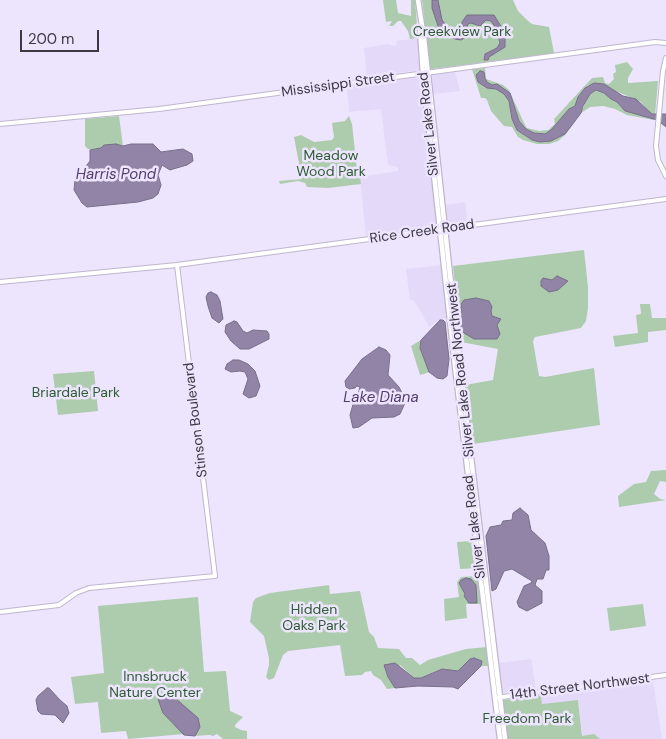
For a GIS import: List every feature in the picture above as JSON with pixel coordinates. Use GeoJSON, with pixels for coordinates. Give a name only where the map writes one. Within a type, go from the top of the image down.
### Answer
{"type":"FeatureCollection","features":[{"type":"Feature","properties":{"kind":"main road","name":"Silver Lake Road"},"geometry":{"type":"LineString","coordinates":[[418,0],[497,698],[500,739]]}},
{"type":"Feature","properties":{"kind":"main road"},"geometry":{"type":"LineString","coordinates":[[497,698],[505,739]]}},
{"type":"Feature","properties":{"kind":"street","name":"Mississippi Street"},"geometry":{"type":"LineString","coordinates":[[0,124],[159,109],[655,42],[666,43]]}},
{"type":"Feature","properties":{"kind":"street"},"geometry":{"type":"LineString","coordinates":[[666,58],[663,71],[656,150],[659,162],[666,176]]}},
{"type":"Feature","properties":{"kind":"street","name":"Rice Creek Road"},"geometry":{"type":"LineString","coordinates":[[0,282],[177,264],[666,200]]}},
{"type":"Feature","properties":{"kind":"street","name":"Stinson Boulevard"},"geometry":{"type":"LineString","coordinates":[[0,612],[59,605],[76,593],[89,588],[214,576],[177,264]]}},
{"type":"Feature","properties":{"kind":"street","name":"14th Street Northwest"},"geometry":{"type":"LineString","coordinates":[[497,698],[666,675]]}},
{"type":"Feature","properties":{"kind":"shaded area"},"geometry":{"type":"Polygon","coordinates":[[[418,38],[420,70],[367,77],[364,48],[388,44],[393,46],[396,45],[397,41],[418,38]]]}},
{"type":"Feature","properties":{"kind":"shaded area"},"geometry":{"type":"Polygon","coordinates":[[[455,72],[460,91],[433,94],[432,75],[455,72]]]}},
{"type":"Feature","properties":{"kind":"shaded area"},"geometry":{"type":"Polygon","coordinates":[[[420,77],[437,227],[366,236],[360,177],[398,171],[398,167],[388,165],[381,109],[349,112],[347,88],[349,86],[420,77]]]}},
{"type":"Feature","properties":{"kind":"shaded area"},"geometry":{"type":"Polygon","coordinates":[[[465,202],[468,224],[448,225],[446,205],[465,202]]]}},
{"type":"Feature","properties":{"kind":"shaded area"},"geometry":{"type":"Polygon","coordinates":[[[443,265],[448,318],[440,319],[429,327],[413,300],[410,300],[406,269],[443,265]]]}},
{"type":"Feature","properties":{"kind":"shaded area"},"geometry":{"type":"Polygon","coordinates":[[[531,659],[536,690],[503,693],[499,663],[531,659]]]}},
{"type":"Feature","properties":{"kind":"shaded area"},"geometry":{"type":"Polygon","coordinates":[[[653,681],[662,739],[583,739],[578,700],[542,704],[542,696],[653,681]]]}},
{"type":"Feature","properties":{"kind":"green space"},"geometry":{"type":"Polygon","coordinates":[[[383,0],[396,0],[398,13],[411,16],[411,0],[415,0],[418,38],[410,39],[408,31],[401,21],[398,21],[393,26],[389,26],[392,21],[386,22],[383,0]]]}},
{"type":"Feature","properties":{"kind":"green space","name":"Creekview Park"},"geometry":{"type":"Polygon","coordinates":[[[421,0],[425,22],[422,0],[513,0],[518,11],[532,24],[549,27],[554,53],[568,52],[429,68],[421,0]]]}},
{"type":"Feature","properties":{"kind":"green space"},"geometry":{"type":"Polygon","coordinates":[[[627,62],[633,69],[628,78],[628,83],[658,81],[655,115],[649,112],[641,102],[618,92],[588,85],[578,97],[575,106],[545,134],[534,133],[526,129],[519,121],[511,96],[496,84],[492,85],[486,81],[484,72],[476,75],[504,94],[509,101],[512,119],[517,130],[532,140],[544,142],[560,137],[578,118],[565,135],[558,141],[549,144],[537,144],[523,140],[518,137],[512,127],[504,126],[491,111],[487,100],[481,98],[472,69],[485,68],[486,79],[503,85],[509,90],[527,128],[539,131],[548,130],[555,124],[554,119],[592,78],[603,77],[605,83],[609,84],[614,79],[615,65],[627,62]]]}},
{"type":"Feature","properties":{"kind":"green space"},"geometry":{"type":"Polygon","coordinates":[[[596,90],[617,102],[625,111],[654,118],[654,120],[627,115],[603,106],[590,107],[581,113],[588,96],[596,90]]]}},
{"type":"Feature","properties":{"kind":"green space"},"geometry":{"type":"Polygon","coordinates":[[[119,116],[123,146],[117,145],[93,150],[85,146],[85,119],[119,116]]]}},
{"type":"Feature","properties":{"kind":"green space","name":"Meadow Wood Park"},"geometry":{"type":"Polygon","coordinates":[[[349,116],[352,124],[357,170],[363,176],[360,177],[361,184],[328,188],[307,187],[305,183],[298,181],[280,184],[279,181],[302,179],[294,137],[301,135],[314,142],[332,140],[334,137],[332,123],[345,121],[349,116]]]}},
{"type":"Feature","properties":{"kind":"green space"},"geometry":{"type":"Polygon","coordinates":[[[584,250],[588,287],[586,321],[581,328],[535,337],[533,341],[539,376],[545,377],[594,368],[600,425],[473,444],[465,385],[493,380],[498,349],[461,342],[453,266],[584,250]]]}},
{"type":"Feature","properties":{"kind":"green space"},"geometry":{"type":"Polygon","coordinates":[[[640,304],[650,304],[652,318],[666,318],[666,330],[648,332],[648,342],[615,347],[613,336],[638,333],[636,315],[641,314],[640,304]]]}},
{"type":"Feature","properties":{"kind":"green space"},"geometry":{"type":"Polygon","coordinates":[[[421,340],[420,348],[430,372],[420,375],[411,346],[421,340]]]}},
{"type":"Feature","properties":{"kind":"green space","name":"Briardale Park"},"geometry":{"type":"Polygon","coordinates":[[[94,371],[98,411],[58,415],[53,374],[94,371]]]}},
{"type":"Feature","properties":{"kind":"green space"},"geometry":{"type":"Polygon","coordinates":[[[666,470],[666,482],[660,481],[654,494],[660,499],[666,500],[619,507],[618,496],[634,484],[646,482],[651,471],[666,470]]]}},
{"type":"Feature","properties":{"kind":"green space"},"geometry":{"type":"Polygon","coordinates":[[[474,541],[478,568],[460,569],[457,542],[474,541]]]}},
{"type":"Feature","properties":{"kind":"green space"},"geometry":{"type":"Polygon","coordinates":[[[479,576],[482,604],[466,604],[467,618],[445,621],[444,599],[459,597],[457,582],[461,577],[479,576]]]}},
{"type":"Feature","properties":{"kind":"green space","name":"Hidden Oaks Park"},"geometry":{"type":"Polygon","coordinates":[[[329,585],[330,594],[360,591],[369,632],[374,637],[378,648],[399,649],[406,658],[412,658],[420,665],[428,660],[466,649],[487,647],[489,666],[481,666],[481,661],[474,658],[458,672],[445,669],[438,670],[421,678],[414,678],[400,665],[388,677],[395,688],[387,689],[371,671],[365,672],[362,675],[345,676],[340,645],[288,651],[283,655],[274,678],[269,680],[266,677],[269,658],[264,636],[250,622],[253,602],[256,598],[270,593],[329,585]]]}},
{"type":"Feature","properties":{"kind":"green space","name":"Innsbruck Nature Center"},"geometry":{"type":"Polygon","coordinates":[[[198,597],[204,672],[226,671],[230,711],[243,717],[235,727],[247,731],[247,739],[223,739],[217,734],[213,736],[193,736],[184,734],[128,739],[126,731],[101,733],[98,702],[75,704],[71,677],[104,673],[98,606],[198,597]]]}},
{"type":"Feature","properties":{"kind":"green space"},"geometry":{"type":"Polygon","coordinates":[[[643,604],[646,626],[610,631],[607,608],[643,604]]]}},
{"type":"Feature","properties":{"kind":"green space","name":"Freedom Park"},"geometry":{"type":"Polygon","coordinates":[[[553,693],[541,695],[542,704],[578,700],[582,736],[594,734],[600,739],[507,739],[504,700],[553,693]]]}},
{"type":"Feature","properties":{"kind":"water"},"geometry":{"type":"Polygon","coordinates":[[[432,0],[438,0],[442,20],[456,32],[462,31],[462,22],[467,15],[494,15],[505,33],[505,47],[489,57],[488,60],[484,60],[485,54],[497,48],[500,43],[496,28],[491,21],[486,20],[480,26],[468,24],[467,27],[470,35],[461,40],[455,39],[445,34],[438,26],[432,8],[432,0]]]}},
{"type":"Feature","properties":{"kind":"water"},"geometry":{"type":"Polygon","coordinates":[[[480,71],[484,72],[487,82],[492,85],[497,84],[510,93],[519,121],[526,129],[534,133],[545,134],[551,130],[569,109],[575,106],[578,97],[585,88],[594,83],[604,84],[623,96],[636,99],[652,114],[666,114],[666,127],[661,121],[625,111],[617,102],[596,90],[590,94],[581,113],[565,134],[551,141],[540,142],[532,140],[517,130],[512,119],[509,101],[504,94],[496,89],[487,88],[478,82],[476,75],[480,71]]]}},
{"type":"Feature","properties":{"kind":"water","name":"Harris Pond"},"geometry":{"type":"Polygon","coordinates":[[[116,144],[123,146],[153,144],[161,152],[183,149],[192,154],[193,161],[187,165],[170,170],[162,165],[158,175],[161,185],[158,194],[153,198],[138,202],[87,207],[82,203],[74,190],[75,180],[90,161],[90,150],[101,148],[104,145],[116,144]]]}},
{"type":"Feature","properties":{"kind":"water"},"geometry":{"type":"Polygon","coordinates":[[[557,276],[568,281],[558,290],[549,292],[541,286],[543,278],[552,280],[557,276]]]}},
{"type":"Feature","properties":{"kind":"water"},"geometry":{"type":"Polygon","coordinates":[[[211,292],[217,295],[220,301],[223,319],[219,323],[212,318],[208,306],[206,297],[211,292]]]}},
{"type":"Feature","properties":{"kind":"water"},"geometry":{"type":"Polygon","coordinates":[[[476,298],[489,301],[492,307],[492,316],[501,319],[497,325],[500,334],[497,339],[474,339],[464,333],[461,328],[461,304],[464,300],[476,298]]]}},
{"type":"Feature","properties":{"kind":"water"},"geometry":{"type":"Polygon","coordinates":[[[440,320],[445,322],[449,359],[447,376],[443,379],[437,378],[429,372],[420,348],[421,340],[440,320]]]}},
{"type":"Feature","properties":{"kind":"water"},"geometry":{"type":"Polygon","coordinates":[[[234,321],[247,333],[253,330],[267,331],[269,339],[249,349],[240,349],[225,332],[226,325],[234,321]]]}},
{"type":"Feature","properties":{"kind":"water","name":"Lake Diana"},"geometry":{"type":"Polygon","coordinates":[[[379,347],[386,350],[390,355],[388,375],[399,387],[405,403],[400,414],[394,417],[372,418],[359,427],[353,428],[350,415],[360,387],[357,386],[349,389],[346,387],[345,381],[362,359],[379,347]]]}},
{"type":"Feature","properties":{"kind":"water"},"geometry":{"type":"Polygon","coordinates":[[[233,360],[239,360],[248,364],[255,371],[260,386],[256,396],[249,398],[243,394],[248,379],[245,372],[231,372],[225,369],[227,364],[233,360]]]}},
{"type":"Feature","properties":{"kind":"water"},"geometry":{"type":"Polygon","coordinates":[[[520,508],[528,515],[531,530],[545,543],[549,556],[549,570],[546,570],[543,579],[537,579],[535,585],[542,591],[542,603],[527,611],[519,607],[517,602],[524,586],[532,581],[512,569],[504,571],[496,589],[492,591],[486,536],[490,527],[501,525],[503,521],[512,520],[513,513],[520,508]]]}},
{"type":"Feature","properties":{"kind":"water"},"geometry":{"type":"Polygon","coordinates":[[[466,578],[471,579],[476,585],[477,603],[469,603],[464,596],[465,594],[459,583],[466,578]]]}},
{"type":"Feature","properties":{"kind":"water"},"geometry":{"type":"Polygon","coordinates":[[[474,658],[482,661],[481,666],[458,689],[453,687],[418,686],[395,688],[388,677],[384,665],[395,663],[414,678],[421,678],[442,669],[458,671],[470,659],[474,658]]]}},
{"type":"Feature","properties":{"kind":"water"},"geometry":{"type":"Polygon","coordinates":[[[47,688],[67,706],[69,713],[63,723],[55,715],[41,714],[38,711],[36,700],[47,688]]]}},
{"type":"Feature","properties":{"kind":"water"},"geometry":{"type":"Polygon","coordinates":[[[166,693],[175,698],[198,718],[200,727],[195,736],[184,735],[163,713],[158,699],[166,693]]]}}]}
